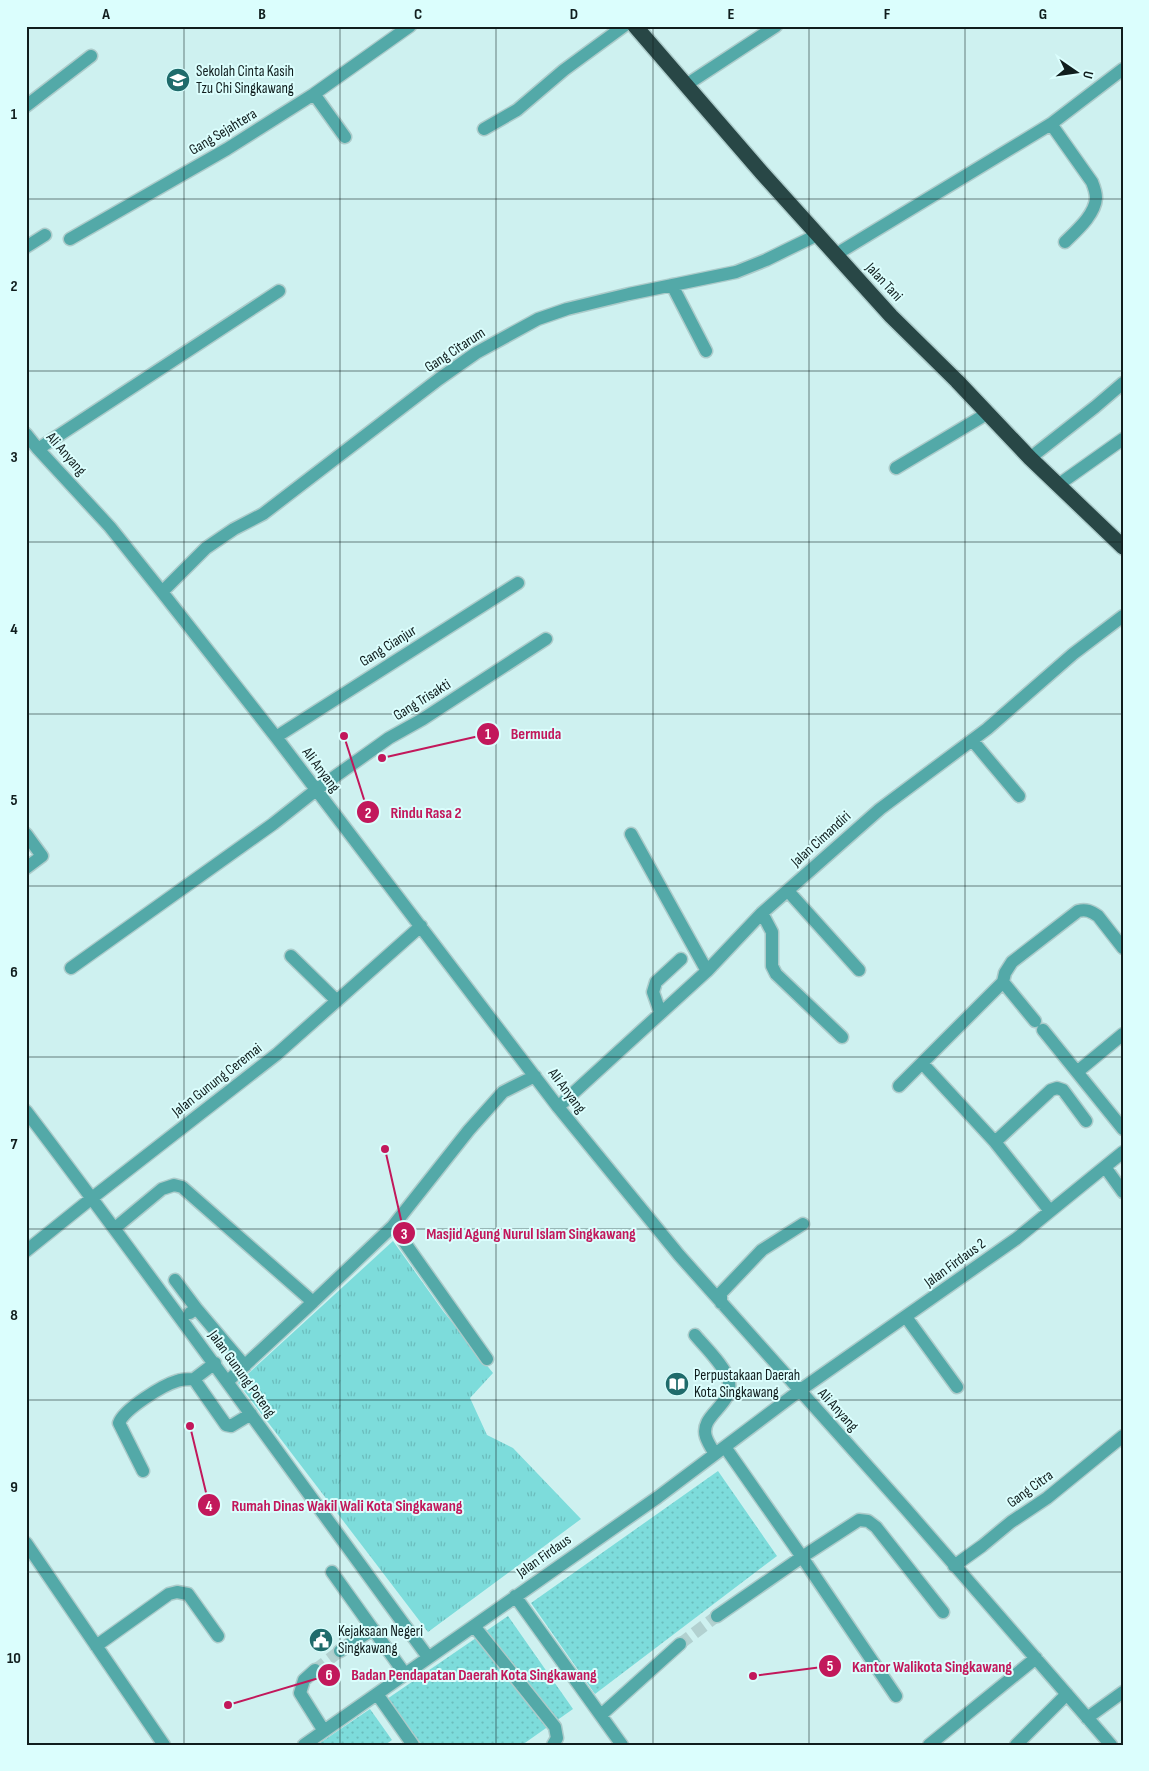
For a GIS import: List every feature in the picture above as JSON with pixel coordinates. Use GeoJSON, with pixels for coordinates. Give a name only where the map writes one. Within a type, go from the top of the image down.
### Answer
{"type":"FeatureCollection","features":[{"type":"Feature","properties":{"kind":"highway","name":"Jalan Tani"},"geometry":{"type":"LineString","coordinates":[[635,26],[817,235],[891,316],[1030,458],[1123,547]]}},
{"type":"Feature","properties":{"kind":"street","name":"Gang Sejahtera"},"geometry":{"type":"LineString","coordinates":[[70,239],[227,149],[314,94],[410,26]]}},
{"type":"Feature","properties":{"kind":"street"},"geometry":{"type":"LineString","coordinates":[[484,129],[518,110],[564,70],[624,26]]}},
{"type":"Feature","properties":{"kind":"street"},"geometry":{"type":"LineString","coordinates":[[686,85],[776,26]]}},
{"type":"Feature","properties":{"kind":"street"},"geometry":{"type":"LineString","coordinates":[[26,106],[91,56]]}},
{"type":"Feature","properties":{"kind":"street"},"geometry":{"type":"LineString","coordinates":[[835,255],[1051,124],[1123,69]]}},
{"type":"Feature","properties":{"kind":"street"},"geometry":{"type":"LineString","coordinates":[[314,94],[345,137]]}},
{"type":"Feature","properties":{"kind":"street"},"geometry":{"type":"LineString","coordinates":[[1051,124],[1092,182],[1096,200],[1086,222],[1065,242]]}},
{"type":"Feature","properties":{"kind":"street","name":"Gang Citarum"},"geometry":{"type":"LineString","coordinates":[[162,592],[206,548],[234,529],[263,514],[439,379],[476,353],[550,314],[629,294],[736,272],[766,260],[817,235]]}},
{"type":"Feature","properties":{"kind":"street"},"geometry":{"type":"LineString","coordinates":[[26,247],[45,236]]}},
{"type":"Feature","properties":{"kind":"street"},"geometry":{"type":"LineString","coordinates":[[672,286],[706,351]]}},
{"type":"Feature","properties":{"kind":"street"},"geometry":{"type":"LineString","coordinates":[[38,449],[278,291]]}},
{"type":"Feature","properties":{"kind":"street"},"geometry":{"type":"LineString","coordinates":[[1030,458],[1096,407],[1123,383]]}},
{"type":"Feature","properties":{"kind":"street"},"geometry":{"type":"LineString","coordinates":[[896,468],[988,413]]}},
{"type":"Feature","properties":{"kind":"street","name":"Ali Anyang"},"geometry":{"type":"LineString","coordinates":[[26,434],[110,527],[162,592],[421,926],[558,1107],[679,1255],[799,1392],[905,1508],[1067,1694],[1108,1744]]}},
{"type":"Feature","properties":{"kind":"street"},"geometry":{"type":"LineString","coordinates":[[1058,485],[1123,439]]}},
{"type":"Feature","properties":{"kind":"street","name":"Gang Cianjur"},"geometry":{"type":"LineString","coordinates":[[276,738],[518,583]]}},
{"type":"Feature","properties":{"kind":"street","name":"Jalan Cimandiri"},"geometry":{"type":"LineString","coordinates":[[558,1107],[707,971],[762,913],[880,809],[972,740],[1073,654],[1123,616]]}},
{"type":"Feature","properties":{"kind":"street","name":"Gang Trisakti"},"geometry":{"type":"LineString","coordinates":[[71,968],[273,824],[316,790],[389,738],[423,719],[546,639]]}},
{"type":"Feature","properties":{"kind":"street"},"geometry":{"type":"LineString","coordinates":[[972,740],[1019,796]]}},
{"type":"Feature","properties":{"kind":"street"},"geometry":{"type":"LineString","coordinates":[[26,834],[42,856],[26,868]]}},
{"type":"Feature","properties":{"kind":"street"},"geometry":{"type":"LineString","coordinates":[[631,834],[707,971]]}},
{"type":"Feature","properties":{"kind":"street"},"geometry":{"type":"LineString","coordinates":[[788,891],[859,970]]}},
{"type":"Feature","properties":{"kind":"street"},"geometry":{"type":"LineString","coordinates":[[900,1086],[1003,982],[1005,973],[1012,962],[1078,911],[1092,912],[1098,916],[1123,948]]}},
{"type":"Feature","properties":{"kind":"street"},"geometry":{"type":"LineString","coordinates":[[762,913],[772,932],[772,966],[776,974],[842,1037]]}},
{"type":"Feature","properties":{"kind":"street","name":"Jalan Gunung Ceremai"},"geometry":{"type":"LineString","coordinates":[[26,1251],[277,1054],[421,926]]}},
{"type":"Feature","properties":{"kind":"street"},"geometry":{"type":"LineString","coordinates":[[291,956],[336,1001]]}},
{"type":"Feature","properties":{"kind":"street"},"geometry":{"type":"LineString","coordinates":[[660,1012],[653,992],[656,982],[681,959]]}},
{"type":"Feature","properties":{"kind":"street"},"geometry":{"type":"LineString","coordinates":[[1003,982],[1123,1129]]}},
{"type":"Feature","properties":{"kind":"street"},"geometry":{"type":"LineString","coordinates":[[1077,1072],[1123,1034]]}},
{"type":"Feature","properties":{"kind":"street"},"geometry":{"type":"LineString","coordinates":[[922,1063],[994,1142],[1050,1211]]}},
{"type":"Feature","properties":{"kind":"street"},"geometry":{"type":"LineString","coordinates":[[228,1381],[392,1226],[469,1130],[503,1092],[535,1076]]}},
{"type":"Feature","properties":{"kind":"street"},"geometry":{"type":"LineString","coordinates":[[994,1142],[1051,1090],[1057,1088],[1063,1090],[1086,1121]]}},
{"type":"Feature","properties":{"kind":"street","name":"Jalan Gunung Poteng"},"geometry":{"type":"LineString","coordinates":[[26,1111],[182,1318],[428,1657]]}},
{"type":"Feature","properties":{"kind":"street","name":"Jalan Firdaus 2"},"geometry":{"type":"LineString","coordinates":[[799,1392],[1016,1239],[1123,1152]]}},
{"type":"Feature","properties":{"kind":"street"},"geometry":{"type":"LineString","coordinates":[[1105,1167],[1123,1192]]}},
{"type":"Feature","properties":{"kind":"street"},"geometry":{"type":"LineString","coordinates":[[114,1228],[162,1189],[174,1185],[182,1187],[313,1302]]}},
{"type":"Feature","properties":{"kind":"street"},"geometry":{"type":"LineString","coordinates":[[721,1303],[720,1293],[762,1250],[803,1224]]}},
{"type":"Feature","properties":{"kind":"street"},"geometry":{"type":"LineString","coordinates":[[392,1226],[487,1359]]}},
{"type":"Feature","properties":{"kind":"street"},"geometry":{"type":"LineString","coordinates":[[175,1280],[245,1366]]}},
{"type":"Feature","properties":{"kind":"street"},"geometry":{"type":"LineString","coordinates":[[182,1318],[196,1308]]}},
{"type":"Feature","properties":{"kind":"street"},"geometry":{"type":"LineString","coordinates":[[906,1317],[957,1387]]}},
{"type":"Feature","properties":{"kind":"street"},"geometry":{"type":"LineString","coordinates":[[695,1335],[725,1371],[730,1382],[727,1398],[712,1414],[705,1428],[706,1436],[720,1451],[802,1557],[896,1696]]}},
{"type":"Feature","properties":{"kind":"street"},"geometry":{"type":"LineString","coordinates":[[143,1471],[119,1423],[121,1418],[125,1413],[159,1389],[178,1381],[194,1379],[215,1363]]}},
{"type":"Feature","properties":{"kind":"street"},"geometry":{"type":"LineString","coordinates":[[194,1379],[226,1425],[231,1426],[250,1414]]}},
{"type":"Feature","properties":{"kind":"street","name":"Jalan Firdaus"},"geometry":{"type":"LineString","coordinates":[[304,1745],[474,1626],[515,1596],[545,1569],[658,1497],[799,1392]]}},
{"type":"Feature","properties":{"kind":"street","name":"Gang Citra"},"geometry":{"type":"LineString","coordinates":[[954,1566],[1011,1522],[1047,1498],[1123,1436]]}},
{"type":"Feature","properties":{"kind":"street"},"geometry":{"type":"LineString","coordinates":[[717,1616],[859,1520],[868,1521],[876,1528],[943,1612]]}},
{"type":"Feature","properties":{"kind":"street"},"geometry":{"type":"LineString","coordinates":[[26,1543],[164,1745]]}},
{"type":"Feature","properties":{"kind":"street"},"geometry":{"type":"LineString","coordinates":[[332,1572],[405,1674]]}},
{"type":"Feature","properties":{"kind":"street"},"geometry":{"type":"LineString","coordinates":[[96,1646],[157,1602],[177,1592],[188,1594],[218,1636]]}},
{"type":"Feature","properties":{"kind":"street"},"geometry":{"type":"LineString","coordinates":[[515,1596],[622,1745]]}},
{"type":"Feature","properties":{"kind":"street"},"geometry":{"type":"LineString","coordinates":[[474,1626],[555,1727],[557,1738],[553,1745]]}},
{"type":"Feature","properties":{"kind":"street"},"geometry":{"type":"LineString","coordinates":[[340,1651],[373,1629]]}},
{"type":"Feature","properties":{"kind":"street"},"geometry":{"type":"LineString","coordinates":[[601,1715],[680,1644]]}},
{"type":"Feature","properties":{"kind":"street"},"geometry":{"type":"LineString","coordinates":[[929,1745],[1036,1658]]}},
{"type":"Feature","properties":{"kind":"street"},"geometry":{"type":"LineString","coordinates":[[315,1670],[304,1680],[300,1693],[324,1731]]}},
{"type":"Feature","properties":{"kind":"street"},"geometry":{"type":"LineString","coordinates":[[1087,1718],[1123,1692]]}},
{"type":"Feature","properties":{"kind":"street"},"geometry":{"type":"LineString","coordinates":[[377,1694],[413,1745]]}},
{"type":"Feature","properties":{"kind":"street"},"geometry":{"type":"LineString","coordinates":[[1024,1742],[1067,1694]]}},
{"type":"Feature","properties":{"kind":"green space"},"geometry":{"type":"Polygon","coordinates":[[[393,1241],[443,1311],[493,1373],[470,1398],[487,1435],[513,1448],[581,1519],[428,1632],[238,1383],[393,1241]]]}},
{"type":"Feature","properties":{"kind":"green space"},"geometry":{"type":"Polygon","coordinates":[[[718,1471],[777,1556],[595,1694],[531,1603],[718,1471]]]}},
{"type":"Feature","properties":{"kind":"green space"},"geometry":{"type":"Polygon","coordinates":[[[508,1616],[573,1709],[522,1745],[422,1745],[387,1699],[508,1616]]]}},
{"type":"Feature","properties":{"kind":"green space"},"geometry":{"type":"Polygon","coordinates":[[[370,1709],[392,1740],[385,1745],[317,1745],[370,1709]]]}},
{"type":"Feature","properties":{"kind":"tunnel"},"geometry":{"type":"LineString","coordinates":[[680,1644],[717,1616]]}},
{"type":"Feature","properties":{"kind":"tunnel"},"geometry":{"type":"LineString","coordinates":[[315,1670],[340,1651]]}},
{"type":"Feature","properties":{"kind":"place","name":"Sekolah Cinta Kasih Tzu Chi Singkawang"},"geometry":{"type":"Point","coordinates":[178,80]}},
{"type":"Feature","properties":{"kind":"place","name":"Rindu Rasa 2"},"geometry":{"type":"Point","coordinates":[344,736]}},
{"type":"Feature","properties":{"kind":"place","name":"Bermuda"},"geometry":{"type":"Point","coordinates":[382,758]}},
{"type":"Feature","properties":{"kind":"place","name":"Masjid Agung Nurul Islam Singkawang"},"geometry":{"type":"Point","coordinates":[385,1149]}},
{"type":"Feature","properties":{"kind":"place","name":"Perpustakaan Daerah Kota Singkawang"},"geometry":{"type":"Point","coordinates":[677,1384]}},
{"type":"Feature","properties":{"kind":"place","name":"Rumah Dinas Wakil Wali Kota Singkawang"},"geometry":{"type":"Point","coordinates":[190,1426]}},
{"type":"Feature","properties":{"kind":"place","name":"Kejaksaan Negeri Singkawang"},"geometry":{"type":"Point","coordinates":[321,1640]}},
{"type":"Feature","properties":{"kind":"place","name":"Kantor Walikota Singkawang"},"geometry":{"type":"Point","coordinates":[753,1676]}},
{"type":"Feature","properties":{"kind":"place","name":"Badan Pendapatan Daerah Kota Singkawang"},"geometry":{"type":"Point","coordinates":[228,1705]}}]}
